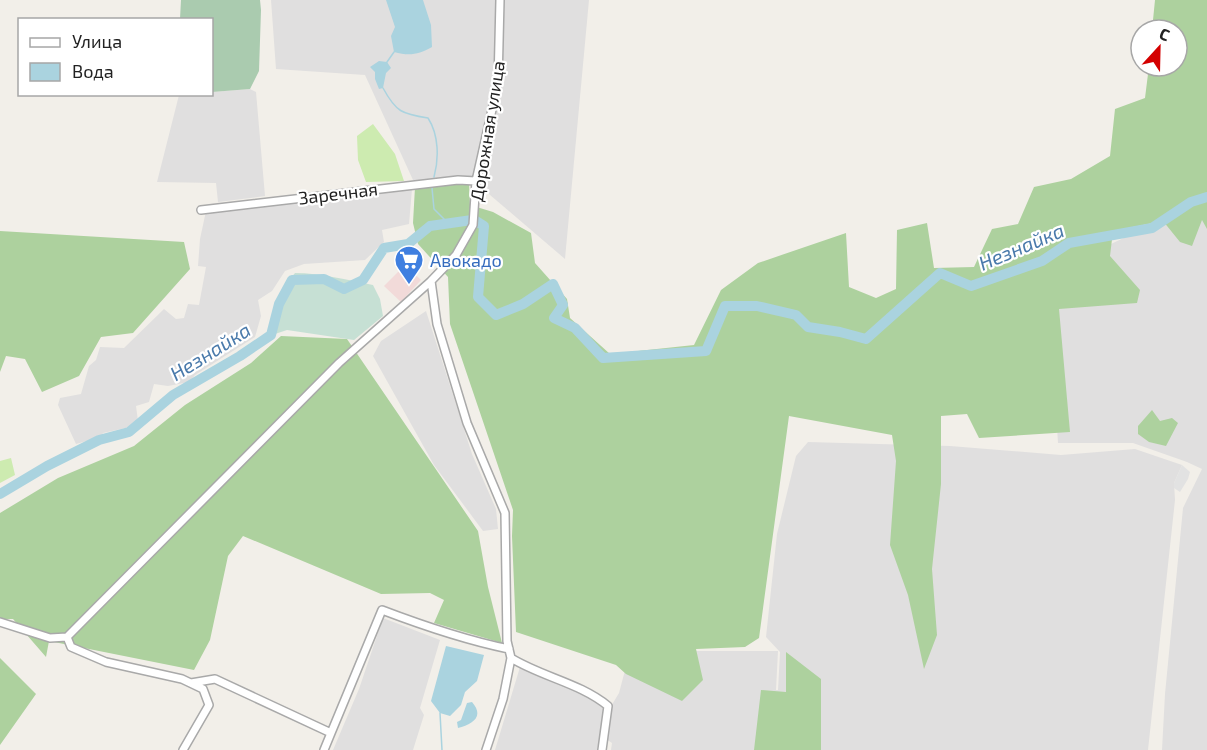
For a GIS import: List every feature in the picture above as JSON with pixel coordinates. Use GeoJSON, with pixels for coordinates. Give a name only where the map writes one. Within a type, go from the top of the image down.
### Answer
{"type":"FeatureCollection","features":[{"type":"Feature","properties":{"kind":"street","name":"Дорожная улица"},"geometry":{"type":"LineString","coordinates":[[67,638],[339,363],[431,281],[456,255],[475,217],[476,181],[498,83],[500,0]]}},
{"type":"Feature","properties":{"kind":"street","name":"Заречная"},"geometry":{"type":"LineString","coordinates":[[201,210],[458,180],[476,181]]}},
{"type":"Feature","properties":{"kind":"street"},"geometry":{"type":"LineString","coordinates":[[431,281],[438,324],[467,423],[505,513],[507,642],[511,658],[503,699],[486,750]]}},
{"type":"Feature","properties":{"kind":"street"},"geometry":{"type":"LineString","coordinates":[[324,750],[382,610],[441,633],[509,649]]}},
{"type":"Feature","properties":{"kind":"street"},"geometry":{"type":"LineString","coordinates":[[0,622],[50,638],[67,638],[70,647],[106,662],[182,679],[203,689],[209,705],[183,750]]}},
{"type":"Feature","properties":{"kind":"street"},"geometry":{"type":"LineString","coordinates":[[511,658],[525,667],[596,697],[608,706],[602,750]]}},
{"type":"Feature","properties":{"kind":"street"},"geometry":{"type":"LineString","coordinates":[[191,683],[215,679],[331,733]]}},
{"type":"Feature","properties":{"kind":"shaded area"},"geometry":{"type":"Polygon","coordinates":[[[271,0],[589,0],[565,259],[483,189],[482,179],[413,180],[365,75],[276,69],[271,0]]]}},
{"type":"Feature","properties":{"kind":"shaded area"},"geometry":{"type":"Polygon","coordinates":[[[250,89],[256,92],[265,196],[218,202],[216,183],[157,182],[179,96],[213,96],[213,92],[250,89]]]}},
{"type":"Feature","properties":{"kind":"shaded area"},"geometry":{"type":"Polygon","coordinates":[[[412,189],[409,224],[382,230],[384,242],[365,260],[304,264],[285,271],[272,291],[258,300],[261,316],[255,337],[195,375],[189,382],[168,386],[154,384],[149,402],[136,406],[138,421],[130,427],[103,433],[101,437],[76,444],[58,405],[60,398],[81,394],[89,366],[96,360],[100,347],[124,348],[164,309],[176,319],[184,318],[188,304],[199,305],[206,267],[198,266],[200,239],[206,211],[412,189]]]}},
{"type":"Feature","properties":{"kind":"shaded area"},"geometry":{"type":"Polygon","coordinates":[[[1207,207],[1207,750],[1162,750],[1165,694],[1183,508],[1202,469],[1133,443],[1058,443],[1050,312],[1111,244],[1184,209],[1207,207]]]}},
{"type":"Feature","properties":{"kind":"shaded area"},"geometry":{"type":"Polygon","coordinates":[[[405,265],[421,280],[401,302],[384,286],[405,265]]]}},
{"type":"Feature","properties":{"kind":"shaded area"},"geometry":{"type":"Polygon","coordinates":[[[426,311],[472,454],[496,509],[498,529],[483,531],[434,465],[373,356],[381,341],[426,311]]]}},
{"type":"Feature","properties":{"kind":"shaded area"},"geometry":{"type":"Polygon","coordinates":[[[808,442],[950,446],[1061,455],[1135,449],[1182,465],[1174,483],[1175,500],[1148,750],[611,750],[612,743],[606,739],[610,708],[619,693],[632,644],[693,651],[778,651],[776,690],[778,690],[780,652],[766,637],[777,534],[796,456],[808,442]]]}},
{"type":"Feature","properties":{"kind":"shaded area"},"geometry":{"type":"Polygon","coordinates":[[[1182,465],[1190,472],[1180,492],[1174,488],[1174,483],[1182,465]]]}},
{"type":"Feature","properties":{"kind":"shaded area"},"geometry":{"type":"Polygon","coordinates":[[[383,618],[440,640],[420,708],[424,715],[413,750],[333,750],[359,689],[383,618]]]}},
{"type":"Feature","properties":{"kind":"shaded area"},"geometry":{"type":"Polygon","coordinates":[[[520,667],[568,686],[606,708],[597,750],[495,750],[520,667]]]}},
{"type":"Feature","properties":{"kind":"green space"},"geometry":{"type":"Polygon","coordinates":[[[181,0],[260,0],[259,71],[250,89],[213,92],[213,18],[180,18],[181,0]]]}},
{"type":"Feature","properties":{"kind":"green space"},"geometry":{"type":"Polygon","coordinates":[[[1155,0],[1207,0],[1207,229],[1202,220],[1192,246],[1180,242],[1163,221],[1113,231],[1110,256],[1140,290],[1137,303],[1059,309],[1070,432],[979,438],[967,414],[941,416],[941,484],[932,569],[937,635],[924,669],[908,595],[890,545],[896,461],[892,435],[789,416],[759,638],[745,647],[696,649],[703,680],[682,701],[626,674],[616,665],[516,632],[513,510],[450,324],[448,277],[418,244],[413,223],[415,187],[469,183],[470,205],[493,212],[531,233],[535,263],[567,299],[570,318],[610,354],[694,345],[721,290],[758,263],[846,233],[849,287],[876,298],[896,289],[897,230],[927,223],[934,268],[974,267],[992,229],[1018,224],[1034,187],[1071,179],[1110,156],[1115,109],[1145,98],[1148,78],[1189,78],[1189,18],[1153,18],[1155,0]]]}},
{"type":"Feature","properties":{"kind":"green space"},"geometry":{"type":"Polygon","coordinates":[[[373,124],[395,154],[404,181],[366,182],[358,160],[357,136],[373,124]]]}},
{"type":"Feature","properties":{"kind":"green space"},"geometry":{"type":"Polygon","coordinates":[[[0,231],[184,242],[190,269],[133,333],[101,337],[79,376],[42,392],[25,359],[6,356],[0,372],[0,231]]]}},
{"type":"Feature","properties":{"kind":"green space"},"geometry":{"type":"Polygon","coordinates":[[[295,273],[324,275],[373,285],[380,299],[383,316],[354,340],[287,330],[275,334],[267,333],[281,294],[295,273]]]}},
{"type":"Feature","properties":{"kind":"green space"},"geometry":{"type":"Polygon","coordinates":[[[281,336],[347,339],[478,531],[488,587],[502,643],[434,623],[444,600],[430,593],[381,594],[243,536],[228,556],[210,640],[194,670],[49,641],[46,657],[13,619],[0,619],[0,513],[58,478],[134,446],[185,405],[251,363],[281,336]]]}},
{"type":"Feature","properties":{"kind":"green space"},"geometry":{"type":"Polygon","coordinates":[[[1152,410],[1160,421],[1172,418],[1178,423],[1166,446],[1149,442],[1138,434],[1138,426],[1152,410]]]}},
{"type":"Feature","properties":{"kind":"green space"},"geometry":{"type":"Polygon","coordinates":[[[11,458],[15,475],[0,483],[0,461],[11,458]]]}},
{"type":"Feature","properties":{"kind":"green space"},"geometry":{"type":"Polygon","coordinates":[[[786,652],[821,679],[821,750],[754,750],[761,690],[786,692],[786,652]]]}},
{"type":"Feature","properties":{"kind":"green space"},"geometry":{"type":"Polygon","coordinates":[[[0,658],[36,694],[0,745],[0,658]]]}},
{"type":"Feature","properties":{"kind":"water"},"geometry":{"type":"Polygon","coordinates":[[[386,0],[423,0],[431,25],[432,47],[413,54],[394,52],[391,36],[395,27],[386,0]]]}},
{"type":"Feature","properties":{"kind":"water"},"geometry":{"type":"Polygon","coordinates":[[[379,61],[387,62],[391,68],[386,73],[383,88],[379,89],[375,72],[370,67],[379,61]]]}},
{"type":"Feature","properties":{"kind":"water"},"geometry":{"type":"Polygon","coordinates":[[[446,646],[484,655],[477,681],[465,692],[461,705],[450,716],[440,713],[431,701],[446,646]]]}},
{"type":"Feature","properties":{"kind":"water"},"geometry":{"type":"Polygon","coordinates":[[[472,702],[476,707],[477,716],[472,722],[458,728],[457,722],[461,720],[467,703],[472,702]]]}},
{"type":"Feature","properties":{"kind":"waterway"},"geometry":{"type":"LineString","coordinates":[[387,62],[394,52]]}},
{"type":"Feature","properties":{"kind":"waterway"},"geometry":{"type":"LineString","coordinates":[[383,88],[396,107],[406,113],[428,118],[437,147],[434,177]]}},
{"type":"Feature","properties":{"kind":"waterway"},"geometry":{"type":"LineString","coordinates":[[432,188],[434,209],[448,223]]}},
{"type":"Feature","properties":{"kind":"waterway","name":"Незнайка"},"geometry":{"type":"LineString","coordinates":[[476,221],[484,226],[478,297],[496,315],[523,304],[553,284],[563,305],[554,318],[575,328],[603,358],[706,351],[725,306],[757,306],[796,315],[808,327],[866,339],[940,273],[971,286],[1042,261],[1069,243],[1152,228],[1191,202],[1207,197]]}},
{"type":"Feature","properties":{"kind":"waterway","name":"Незнайка"},"geometry":{"type":"LineString","coordinates":[[0,494],[47,466],[99,440],[129,432],[173,395],[271,335],[279,304],[292,280],[324,279],[344,289],[363,280],[384,248],[408,244],[430,226],[472,220]]}},
{"type":"Feature","properties":{"kind":"waterway"},"geometry":{"type":"LineString","coordinates":[[440,713],[442,750]]}},
{"type":"Feature","properties":{"kind":"place","name":"Авокадо"},"geometry":{"type":"Point","coordinates":[409,286]}}]}
